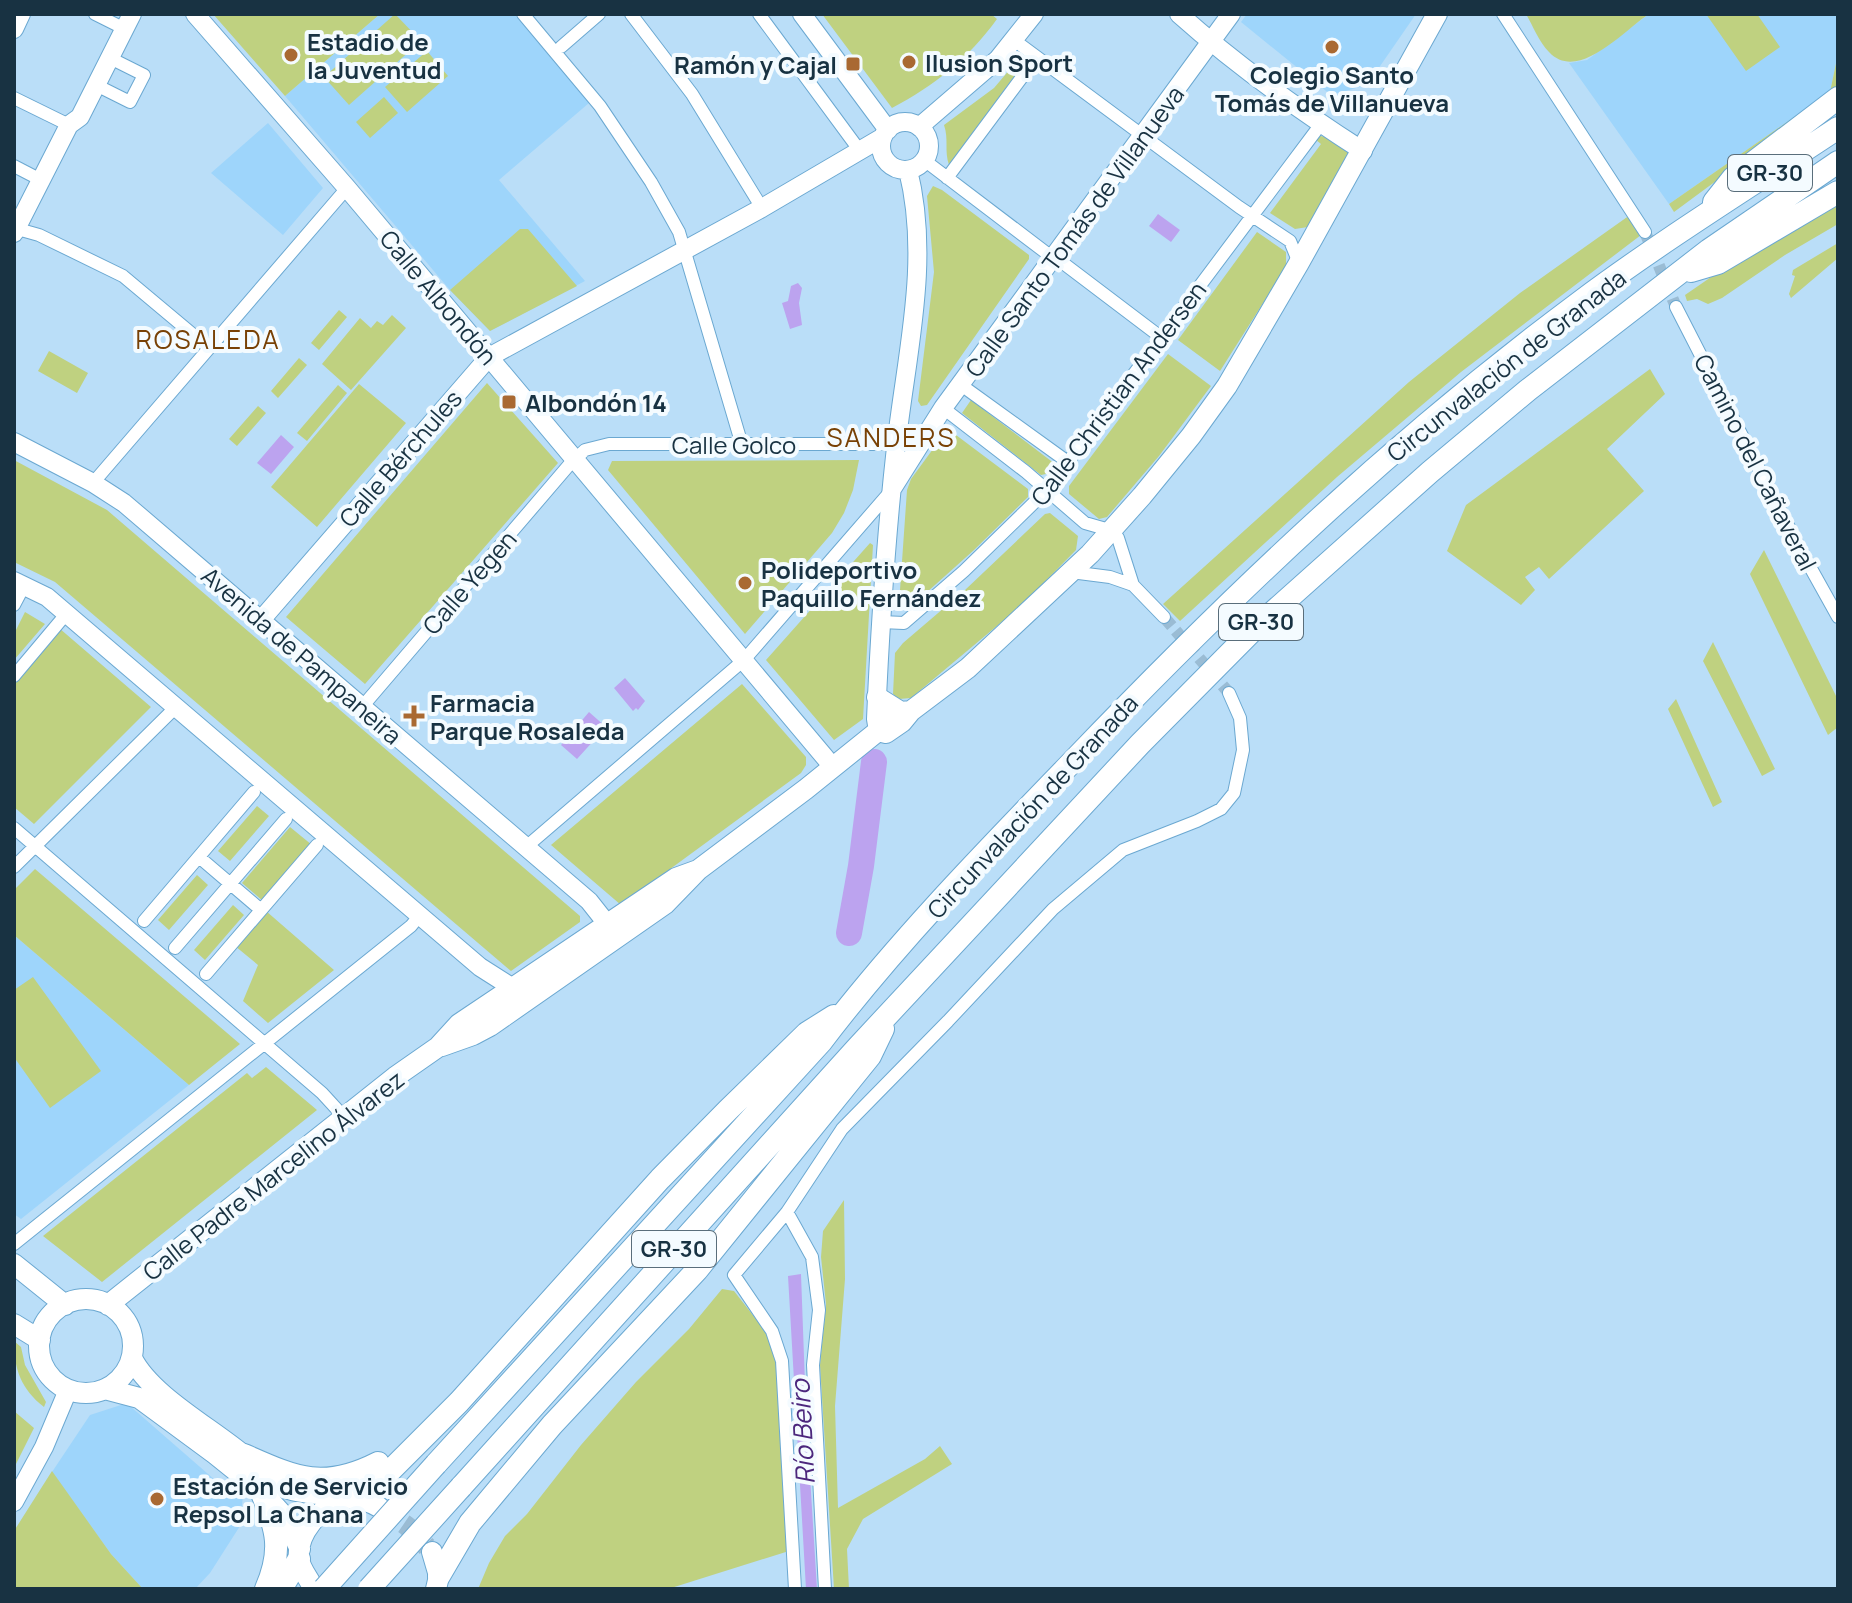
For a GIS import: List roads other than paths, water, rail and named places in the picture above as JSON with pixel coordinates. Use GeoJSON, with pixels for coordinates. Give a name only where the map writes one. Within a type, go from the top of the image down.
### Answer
{"type":"FeatureCollection","features":[{"type":"Feature","properties":{"kind":"highway"},"geometry":{"type":"LineString","coordinates":[[1701,218],[1733,178],[1838,98]]}},
{"type":"Feature","properties":{"kind":"highway","name":"Circunvalación de Granada"},"geometry":{"type":"LineString","coordinates":[[317,1585],[436,1464],[801,1064],[848,1007],[1026,810],[1195,635],[1291,542],[1408,439],[1583,300],[1838,128]]}},
{"type":"Feature","properties":{"kind":"highway","name":"Circunvalación de Granada"},"geometry":{"type":"LineString","coordinates":[[369,1589],[889,1014],[1140,744],[1254,629],[1430,472],[1528,390],[1674,275],[1838,162]]}},
{"type":"Feature","properties":{"kind":"highway"},"geometry":{"type":"LineString","coordinates":[[1674,275],[1718,263],[1838,192]]}},
{"type":"Feature","properties":{"kind":"highway"},"geometry":{"type":"LineString","coordinates":[[347,1499],[391,1470],[441,1420],[660,1179],[807,1033],[848,1007]]}},
{"type":"Feature","properties":{"kind":"highway"},"geometry":{"type":"LineString","coordinates":[[437,1583],[470,1523],[552,1425],[697,1270],[870,1056],[889,1014]]}},
{"type":"Feature","properties":{"kind":"highway"},"geometry":{"type":"LineString","coordinates":[[244,1455],[289,1475],[318,1481],[340,1479],[376,1464],[441,1420]]}},
{"type":"Feature","properties":{"kind":"highway"},"geometry":{"type":"LineString","coordinates":[[261,1491],[277,1544],[273,1573],[266,1589]]}},
{"type":"Feature","properties":{"kind":"highway"},"geometry":{"type":"LineString","coordinates":[[281,1589],[300,1554]]}},
{"type":"Feature","properties":{"kind":"main road","name":"Calle Padre Marcelino Álvarez"},"geometry":{"type":"LineString","coordinates":[[438,1047],[473,1035],[665,904],[698,870],[878,731],[886,733],[902,722],[906,711],[978,660],[1113,531],[1191,436],[1227,386],[1363,151],[1437,14]]}},
{"type":"Feature","properties":{"kind":"main road"},"geometry":{"type":"LineString","coordinates":[[877,697],[906,711]]}},
{"type":"Feature","properties":{"kind":"main road","name":"Calle Padre Marcelino Álvarez"},"geometry":{"type":"LineString","coordinates":[[108,1305],[344,1117],[438,1047],[459,1024],[676,878],[698,870]]}},
{"type":"Feature","properties":{"kind":"main road"},"geometry":{"type":"LineString","coordinates":[[513,988],[529,991],[550,977],[571,971],[583,953],[603,938],[608,925]]}},
{"type":"Feature","properties":{"kind":"main road"},"geometry":{"type":"LineString","coordinates":[[14,1264],[65,1305]]}},
{"type":"Feature","properties":{"kind":"main road"},"geometry":{"type":"LineString","coordinates":[[90,1299],[108,1305],[128,1325],[133,1339],[132,1358],[123,1376],[105,1389],[83,1394],[68,1390],[55,1382],[45,1370],[40,1356],[40,1340],[45,1324],[54,1312],[65,1305],[90,1299]]}},
{"type":"Feature","properties":{"kind":"main road"},"geometry":{"type":"LineString","coordinates":[[14,1324],[40,1340]]}},
{"type":"Feature","properties":{"kind":"main road"},"geometry":{"type":"LineString","coordinates":[[132,1358],[139,1372],[154,1386],[244,1455],[275,1483],[295,1491],[379,1507]]}},
{"type":"Feature","properties":{"kind":"main road"},"geometry":{"type":"LineString","coordinates":[[105,1389],[139,1398],[261,1491],[283,1515],[317,1585]]}},
{"type":"Feature","properties":{"kind":"main road"},"geometry":{"type":"LineString","coordinates":[[300,1554],[314,1519],[347,1499]]}},
{"type":"Feature","properties":{"kind":"main road"},"geometry":{"type":"LineString","coordinates":[[432,1552],[437,1583]]}},
{"type":"Feature","properties":{"kind":"street"},"geometry":{"type":"LineString","coordinates":[[14,29],[21,14]]}},
{"type":"Feature","properties":{"kind":"street"},"geometry":{"type":"LineString","coordinates":[[95,14],[128,21],[80,117],[69,125],[15,230],[39,235],[123,276],[209,348]]}},
{"type":"Feature","properties":{"kind":"street","name":"Calle Albondón"},"geometry":{"type":"LineString","coordinates":[[195,14],[347,188],[833,767]]}},
{"type":"Feature","properties":{"kind":"street"},"geometry":{"type":"LineString","coordinates":[[523,14],[625,141],[672,219],[684,249],[742,445]]}},
{"type":"Feature","properties":{"kind":"street"},"geometry":{"type":"LineString","coordinates":[[561,47],[599,14]]}},
{"type":"Feature","properties":{"kind":"street"},"geometry":{"type":"LineString","coordinates":[[631,14],[692,94],[762,208]]}},
{"type":"Feature","properties":{"kind":"street"},"geometry":{"type":"LineString","coordinates":[[759,14],[860,151]]}},
{"type":"Feature","properties":{"kind":"street"},"geometry":{"type":"LineString","coordinates":[[802,14],[885,141],[893,167],[916,165],[947,178],[1158,335]]}},
{"type":"Feature","properties":{"kind":"street"},"geometry":{"type":"LineString","coordinates":[[919,127],[970,85],[1014,40],[1034,14]]}},
{"type":"Feature","properties":{"kind":"street"},"geometry":{"type":"LineString","coordinates":[[1179,14],[1212,43],[1321,124],[1363,151]]}},
{"type":"Feature","properties":{"kind":"street","name":"Calle Santo Tomás de Villanueva"},"geometry":{"type":"LineString","coordinates":[[892,489],[943,408],[1058,260],[1231,14]]}},
{"type":"Feature","properties":{"kind":"street"},"geometry":{"type":"LineString","coordinates":[[1503,14],[1645,232]]}},
{"type":"Feature","properties":{"kind":"street"},"geometry":{"type":"LineString","coordinates":[[1014,40],[1252,216],[1290,241],[1312,241]]}},
{"type":"Feature","properties":{"kind":"street"},"geometry":{"type":"LineString","coordinates":[[947,178],[1037,57]]}},
{"type":"Feature","properties":{"kind":"street"},"geometry":{"type":"LineString","coordinates":[[96,85],[130,102],[144,75],[110,58]]}},
{"type":"Feature","properties":{"kind":"street"},"geometry":{"type":"LineString","coordinates":[[14,98],[69,125]]}},
{"type":"Feature","properties":{"kind":"street"},"geometry":{"type":"LineString","coordinates":[[878,731],[881,622],[892,489],[917,274],[916,165],[929,142],[919,127],[906,122],[893,125],[885,141]]}},
{"type":"Feature","properties":{"kind":"street","name":"Calle Christian Andersen"},"geometry":{"type":"LineString","coordinates":[[881,622],[904,623],[964,571],[1047,490],[1321,124]]}},
{"type":"Feature","properties":{"kind":"street","name":"Calle Bérchules"},"geometry":{"type":"LineString","coordinates":[[261,620],[489,357],[860,151],[885,141]]}},
{"type":"Feature","properties":{"kind":"street"},"geometry":{"type":"LineString","coordinates":[[14,166],[41,180]]}},
{"type":"Feature","properties":{"kind":"street"},"geometry":{"type":"LineString","coordinates":[[93,483],[347,188]]}},
{"type":"Feature","properties":{"kind":"street"},"geometry":{"type":"LineString","coordinates":[[1290,241],[1299,263]]}},
{"type":"Feature","properties":{"kind":"street","name":"Camino del Cañaveral"},"geometry":{"type":"LineString","coordinates":[[1676,307],[1838,617]]}},
{"type":"Feature","properties":{"kind":"street"},"geometry":{"type":"LineString","coordinates":[[968,390],[1065,460]]}},
{"type":"Feature","properties":{"kind":"street"},"geometry":{"type":"LineString","coordinates":[[900,420],[921,421],[931,418],[943,408],[1085,523],[1113,531],[1133,585],[1164,617]]}},
{"type":"Feature","properties":{"kind":"street","name":"Avenida de Pampaneira"},"geometry":{"type":"LineString","coordinates":[[14,442],[93,483],[124,503],[589,901],[608,925]]}},
{"type":"Feature","properties":{"kind":"street","name":"Calle Golco"},"geometry":{"type":"LineString","coordinates":[[576,459],[585,450],[609,444],[896,444]]}},
{"type":"Feature","properties":{"kind":"street"},"geometry":{"type":"LineString","coordinates":[[896,444],[918,449]]}},
{"type":"Feature","properties":{"kind":"street","name":"Calle Yegen"},"geometry":{"type":"LineString","coordinates":[[362,707],[576,459]]}},
{"type":"Feature","properties":{"kind":"street"},"geometry":{"type":"LineString","coordinates":[[526,847],[744,660],[892,489]]}},
{"type":"Feature","properties":{"kind":"street"},"geometry":{"type":"LineString","coordinates":[[1085,523],[1090,554]]}},
{"type":"Feature","properties":{"kind":"street"},"geometry":{"type":"LineString","coordinates":[[1071,572],[1110,577],[1133,585]]}},
{"type":"Feature","properties":{"kind":"street"},"geometry":{"type":"LineString","coordinates":[[14,605],[19,583],[47,597],[491,975],[513,988]]}},
{"type":"Feature","properties":{"kind":"street"},"geometry":{"type":"LineString","coordinates":[[14,676],[67,613]]}},
{"type":"Feature","properties":{"kind":"street"},"geometry":{"type":"LineString","coordinates":[[795,1589],[782,1361],[772,1331],[734,1275],[787,1212],[842,1129],[1053,909],[1123,850],[1221,809],[1234,793],[1243,750],[1240,718],[1229,693]]}},
{"type":"Feature","properties":{"kind":"street"},"geometry":{"type":"LineString","coordinates":[[14,867],[176,707]]}},
{"type":"Feature","properties":{"kind":"street"},"geometry":{"type":"LineString","coordinates":[[144,921],[254,792]]}},
{"type":"Feature","properties":{"kind":"street"},"geometry":{"type":"LineString","coordinates":[[175,948],[286,819]]}},
{"type":"Feature","properties":{"kind":"street"},"geometry":{"type":"LineString","coordinates":[[14,828],[322,1093],[344,1117]]}},
{"type":"Feature","properties":{"kind":"street"},"geometry":{"type":"LineString","coordinates":[[206,974],[317,845]]}},
{"type":"Feature","properties":{"kind":"street"},"geometry":{"type":"LineString","coordinates":[[199,857],[261,910]]}},
{"type":"Feature","properties":{"kind":"street"},"geometry":{"type":"LineString","coordinates":[[14,1244],[411,926],[420,915]]}},
{"type":"Feature","properties":{"kind":"street"},"geometry":{"type":"LineString","coordinates":[[491,975],[494,1001]]}},
{"type":"Feature","properties":{"kind":"street"},"geometry":{"type":"LineString","coordinates":[[787,1212],[812,1257],[819,1310],[813,1365],[825,1589]]}},
{"type":"Feature","properties":{"kind":"street"},"geometry":{"type":"LineString","coordinates":[[14,1502],[44,1447],[68,1390]]}},
{"type":"Feature","properties":{"kind":"water"},"geometry":{"type":"Polygon","coordinates":[[[1158,214],[1180,230],[1171,242],[1149,226],[1158,214]]]}},
{"type":"Feature","properties":{"kind":"water"},"geometry":{"type":"Polygon","coordinates":[[[798,283],[802,288],[799,303],[802,325],[790,329],[782,303],[788,301],[791,286],[798,283]]]}},
{"type":"Feature","properties":{"kind":"water"},"geometry":{"type":"Polygon","coordinates":[[[281,435],[294,447],[271,474],[257,463],[281,435]]]}},
{"type":"Feature","properties":{"kind":"water"},"geometry":{"type":"Polygon","coordinates":[[[625,678],[645,701],[638,710],[633,711],[614,688],[625,678]]]}},
{"type":"Feature","properties":{"kind":"water"},"geometry":{"type":"Polygon","coordinates":[[[589,712],[606,727],[577,759],[561,745],[589,712]]]}},
{"type":"Feature","properties":{"kind":"water"},"geometry":{"type":"Polygon","coordinates":[[[801,1274],[817,1589],[806,1589],[788,1276],[801,1274]]]}},
{"type":"Feature","properties":{"kind":"waterway","name":"Río Beiro"},"geometry":{"type":"LineString","coordinates":[[849,933],[874,762]]}},
{"type":"Feature","properties":{"kind":"tunnel"},"geometry":{"type":"LineString","coordinates":[[1645,232],[1676,307]]}},
{"type":"Feature","properties":{"kind":"tunnel"},"geometry":{"type":"LineString","coordinates":[[1164,617],[1229,693]]}},
{"type":"Feature","properties":{"kind":"tunnel"},"geometry":{"type":"LineString","coordinates":[[379,1507],[407,1526],[427,1547]]}},
{"type":"Feature","properties":{"kind":"place","name":"Colegio Santo Tomás de Villanueva"},"geometry":{"type":"Point","coordinates":[1332,47]}},
{"type":"Feature","properties":{"kind":"place","name":"Estadio de la Juventud"},"geometry":{"type":"Point","coordinates":[291,55]}},
{"type":"Feature","properties":{"kind":"place","name":"Ilusion Sport"},"geometry":{"type":"Point","coordinates":[909,62]}},
{"type":"Feature","properties":{"kind":"place","name":"Ramón y Cajal"},"geometry":{"type":"Point","coordinates":[853,64]}},
{"type":"Feature","properties":{"kind":"place","name":"Albondón 14"},"geometry":{"type":"Point","coordinates":[509,402]}},
{"type":"Feature","properties":{"kind":"place","name":"Polideportivo Paquillo Fernández"},"geometry":{"type":"Point","coordinates":[745,583]}},
{"type":"Feature","properties":{"kind":"place","name":"Farmacia Parque Rosaleda"},"geometry":{"type":"Point","coordinates":[414,716]}},
{"type":"Feature","properties":{"kind":"place","name":"Estación de Servicio Repsol La Chana"},"geometry":{"type":"Point","coordinates":[157,1499]}},
{"type":"Feature","properties":{"kind":"district","name":"ROSALEDA"},"geometry":{"type":"Point","coordinates":[208,339]}},
{"type":"Feature","properties":{"kind":"district","name":"SANDERS"},"geometry":{"type":"Point","coordinates":[891,437]}}]}
